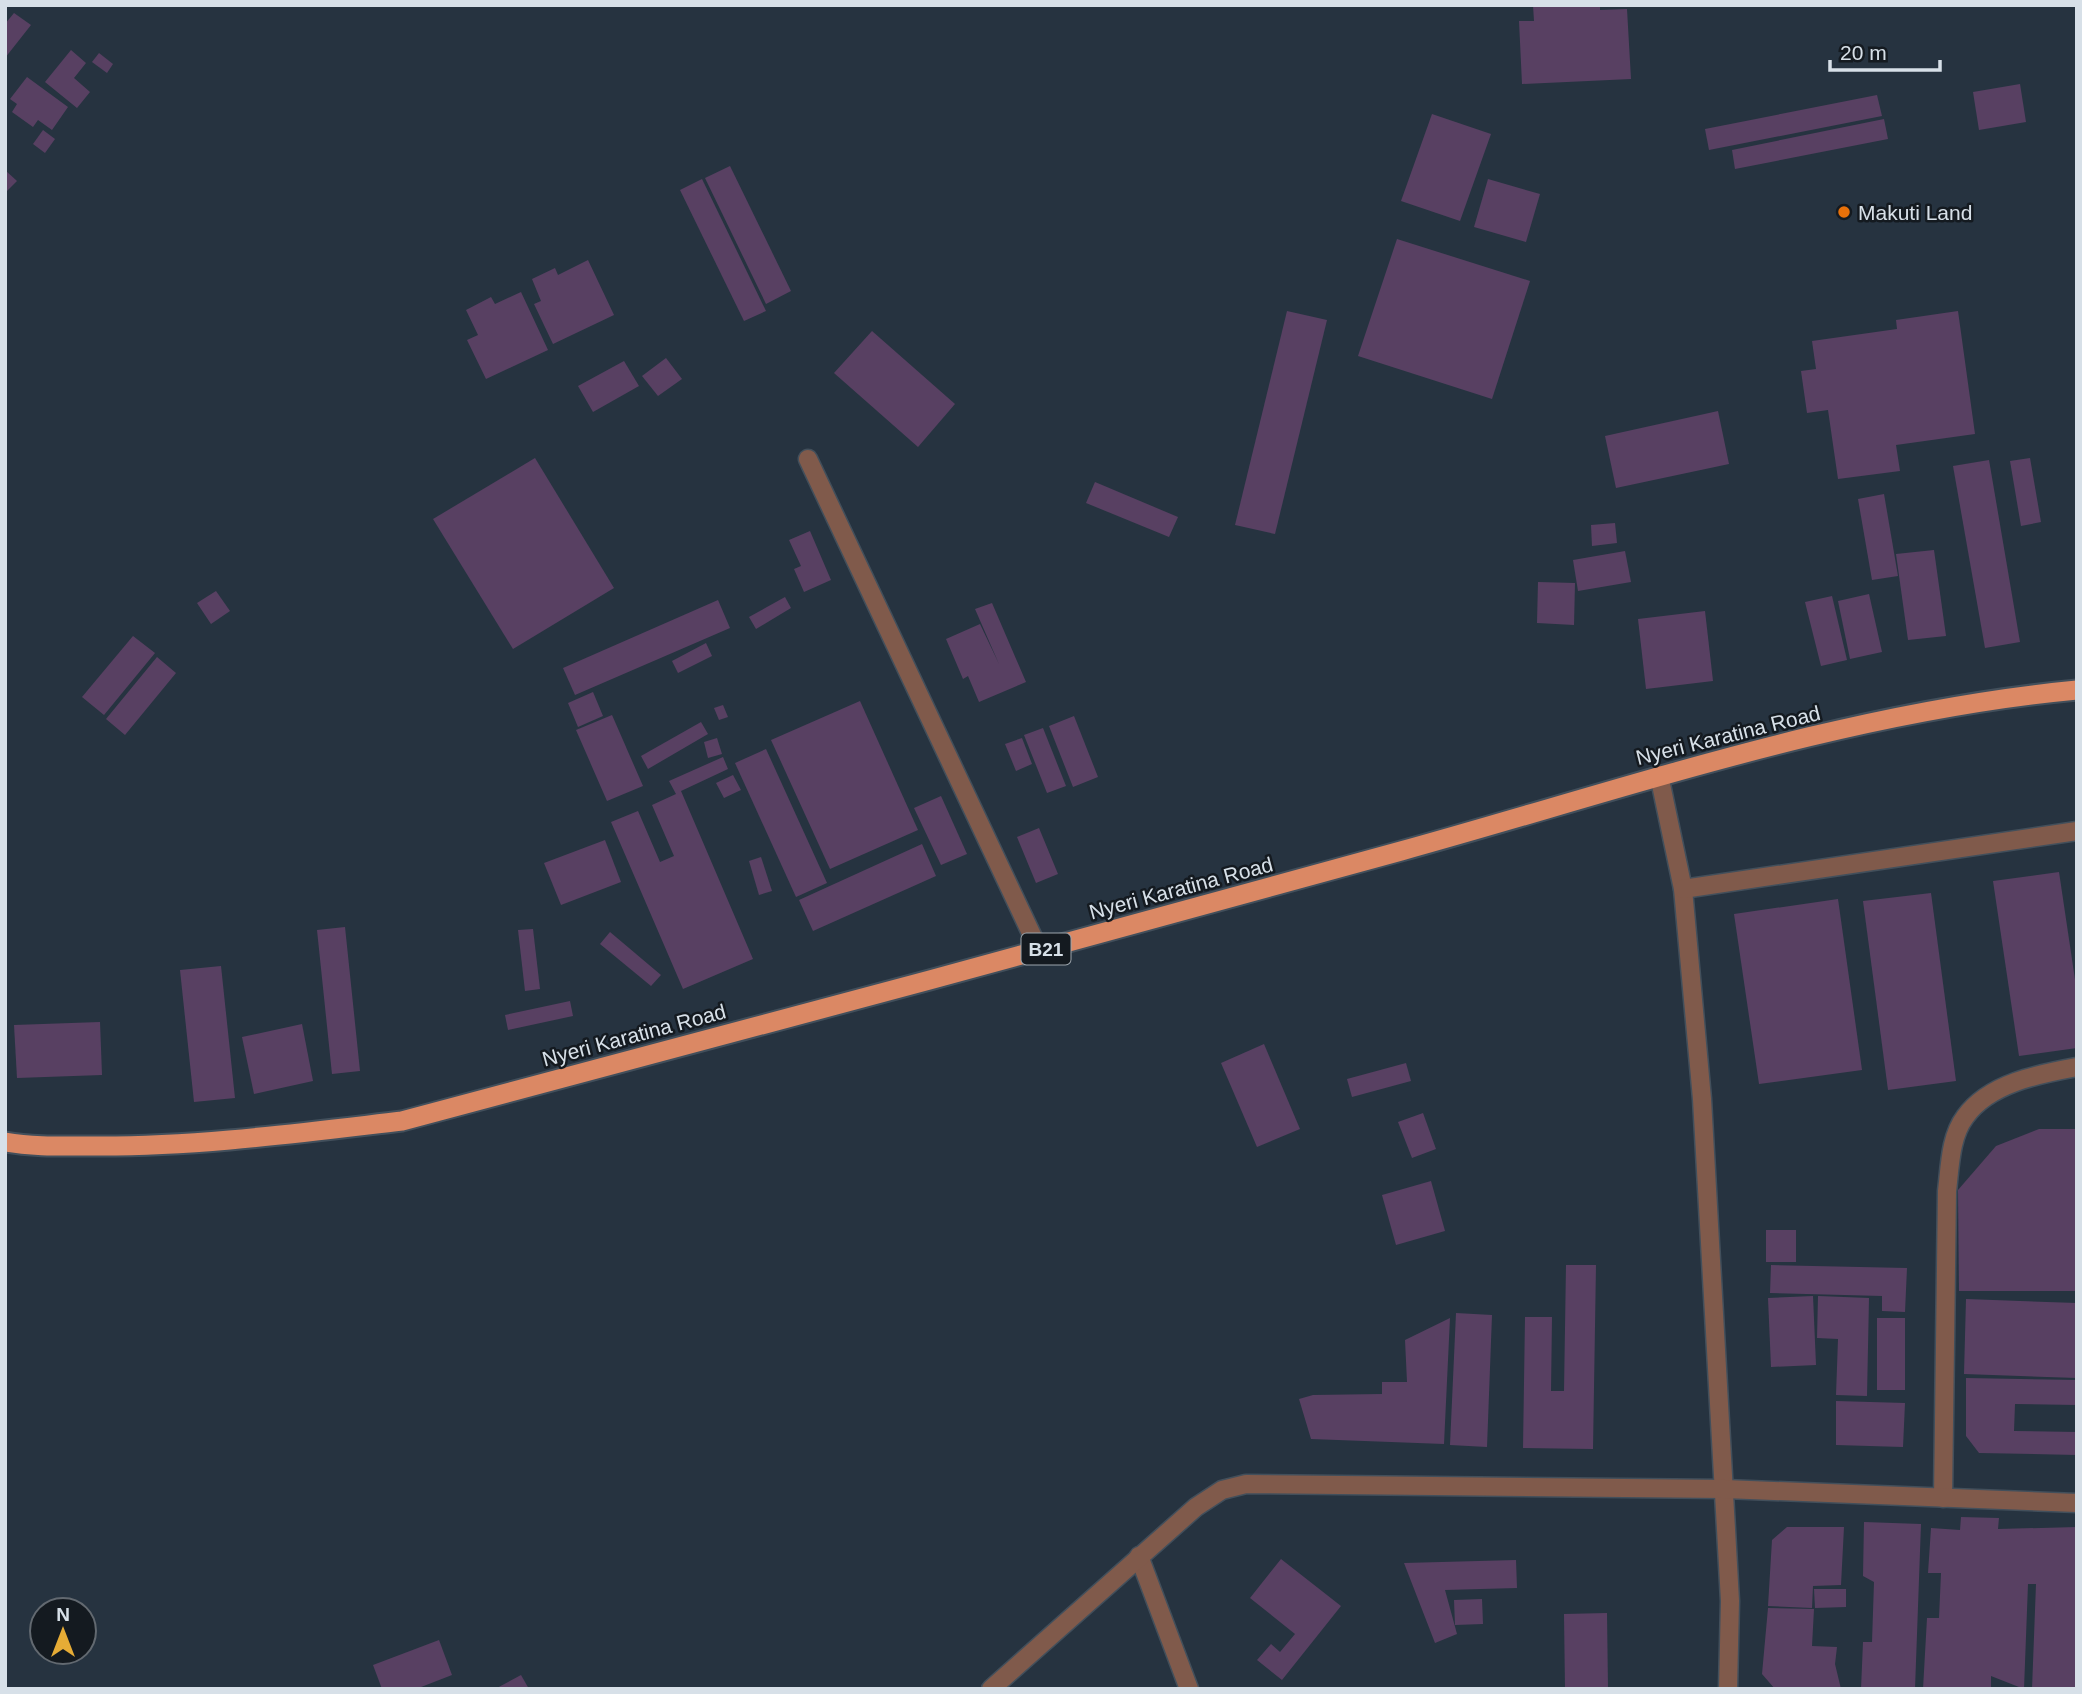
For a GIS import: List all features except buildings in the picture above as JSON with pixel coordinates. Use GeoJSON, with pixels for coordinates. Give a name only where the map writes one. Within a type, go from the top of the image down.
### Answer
{"type":"FeatureCollection","features":[{"type":"Feature","properties":{"kind":"highway","name":"Nyeri Karatina Road"},"geometry":{"type":"LineString","coordinates":[[5,1142],[25,1146],[138,1147],[274,1136],[402,1121],[1406,850],[1659,775],[1876,721],[1988,699],[2077,690]]}},
{"type":"Feature","properties":{"kind":"street"},"geometry":{"type":"LineString","coordinates":[[808,459],[1039,950]]}},
{"type":"Feature","properties":{"kind":"street"},"geometry":{"type":"LineString","coordinates":[[1659,775],[1683,889],[1702,1099],[1730,1601],[1727,1689]]}},
{"type":"Feature","properties":{"kind":"street"},"geometry":{"type":"LineString","coordinates":[[1683,889],[2077,831]]}},
{"type":"Feature","properties":{"kind":"street"},"geometry":{"type":"LineString","coordinates":[[1943,1498],[1947,1191],[1952,1150],[1964,1118],[1991,1094],[2036,1074],[2077,1067]]}},
{"type":"Feature","properties":{"kind":"street"},"geometry":{"type":"LineString","coordinates":[[991,1689],[1196,1507],[1222,1490],[1245,1483],[1725,1489],[2077,1503]]}},
{"type":"Feature","properties":{"kind":"street"},"geometry":{"type":"LineString","coordinates":[[1139,1556],[1189,1689]]}},
{"type":"Feature","properties":{"kind":"place","name":"Makuti Land"},"geometry":{"type":"Point","coordinates":[1844,212]}}]}
